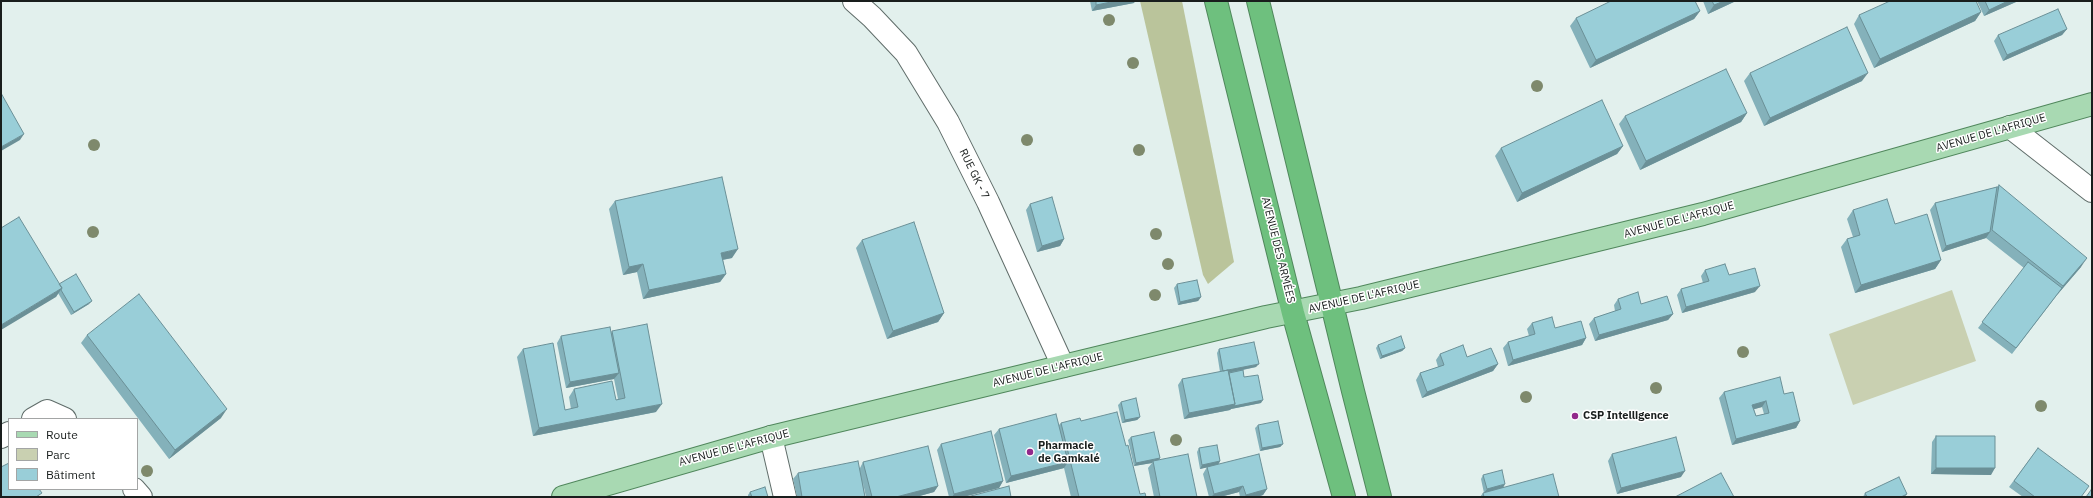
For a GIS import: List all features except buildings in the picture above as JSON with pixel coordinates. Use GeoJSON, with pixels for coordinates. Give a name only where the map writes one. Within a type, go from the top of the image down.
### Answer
{"type":"FeatureCollection","features":[{"type":"Feature","properties":{"kind":"highway","name":"AVENUE DES ARMÉES"},"geometry":{"type":"LineString","coordinates":[[1216,1],[1293,313],[1344,497]]}},
{"type":"Feature","properties":{"kind":"highway"},"geometry":{"type":"LineString","coordinates":[[1258,1],[1380,497]]}},
{"type":"Feature","properties":{"kind":"main road","name":"AVENUE DE L'AFRIQUE"},"geometry":{"type":"LineString","coordinates":[[564,497],[771,437],[1266,317],[1293,313],[1332,304],[1703,214],[2092,104]]}},
{"type":"Feature","properties":{"kind":"street","name":"RUE GK - 7"},"geometry":{"type":"LineString","coordinates":[[854,1],[872,16],[906,53],[948,122],[988,202],[1063,366]]}},
{"type":"Feature","properties":{"kind":"street"},"geometry":{"type":"LineString","coordinates":[[2010,127],[2092,190]]}},
{"type":"Feature","properties":{"kind":"street"},"geometry":{"type":"LineString","coordinates":[[35,418],[47,411],[63,418]]}},
{"type":"Feature","properties":{"kind":"street"},"geometry":{"type":"LineString","coordinates":[[771,437],[785,497]]}},
{"type":"Feature","properties":{"kind":"green space"},"geometry":{"type":"Polygon","coordinates":[[[1140,1],[1182,1],[1234,262],[1208,284],[1203,275],[1140,1]]]}},
{"type":"Feature","properties":{"kind":"green space"},"geometry":{"type":"Polygon","coordinates":[[[1952,290],[1976,361],[1853,405],[1829,334],[1952,290]]]}},
{"type":"Feature","properties":{"kind":"place","name":"CSP Intelligence"},"geometry":{"type":"Point","coordinates":[1575,416]}},
{"type":"Feature","properties":{"kind":"place","name":"Pharmacie de Gamkalé"},"geometry":{"type":"Point","coordinates":[1030,452]}}]}
